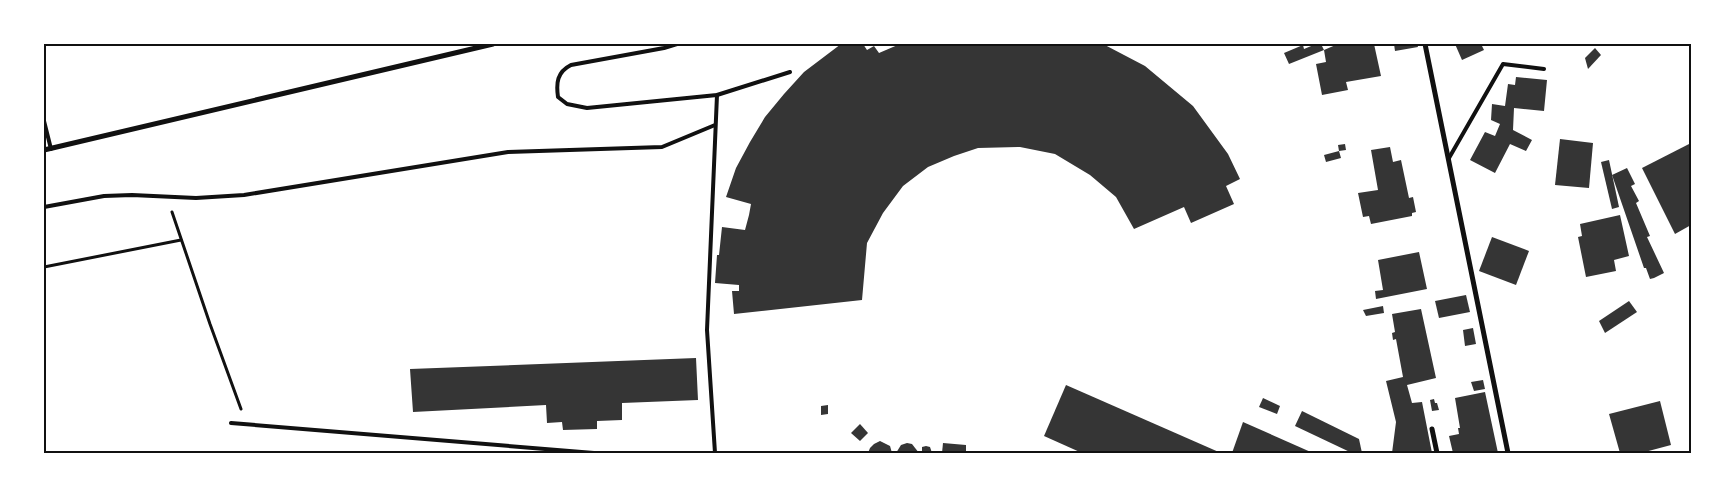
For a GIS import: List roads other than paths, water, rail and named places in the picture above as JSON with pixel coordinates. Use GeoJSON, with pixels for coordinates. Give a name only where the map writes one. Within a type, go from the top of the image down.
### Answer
{"type":"FeatureCollection","features":[{"type":"Feature","properties":{"kind":"street"},"geometry":{"type":"LineString","coordinates":[[44,150],[493,44]]}},
{"type":"Feature","properties":{"kind":"street"},"geometry":{"type":"LineString","coordinates":[[1425,44],[1508,453]]}},
{"type":"Feature","properties":{"kind":"street"},"geometry":{"type":"LineString","coordinates":[[1432,428],[1437,453]]}},
{"type":"Feature","properties":{"kind":"lane"},"geometry":{"type":"LineString","coordinates":[[677,44],[564,68],[557,78],[558,97],[567,104],[587,108],[718,95],[790,72]]}},
{"type":"Feature","properties":{"kind":"lane"},"geometry":{"type":"LineString","coordinates":[[1449,158],[1503,64],[1544,69]]}},
{"type":"Feature","properties":{"kind":"lane"},"geometry":{"type":"LineString","coordinates":[[715,453],[707,330],[715,125],[718,95]]}},
{"type":"Feature","properties":{"kind":"lane"},"geometry":{"type":"LineString","coordinates":[[44,121],[51,149]]}},
{"type":"Feature","properties":{"kind":"lane"},"geometry":{"type":"LineString","coordinates":[[44,207],[104,196],[132,195],[196,198],[244,195],[508,152],[662,147],[715,125]]}},
{"type":"Feature","properties":{"kind":"lane"},"geometry":{"type":"LineString","coordinates":[[231,423],[594,453]]}}]}
